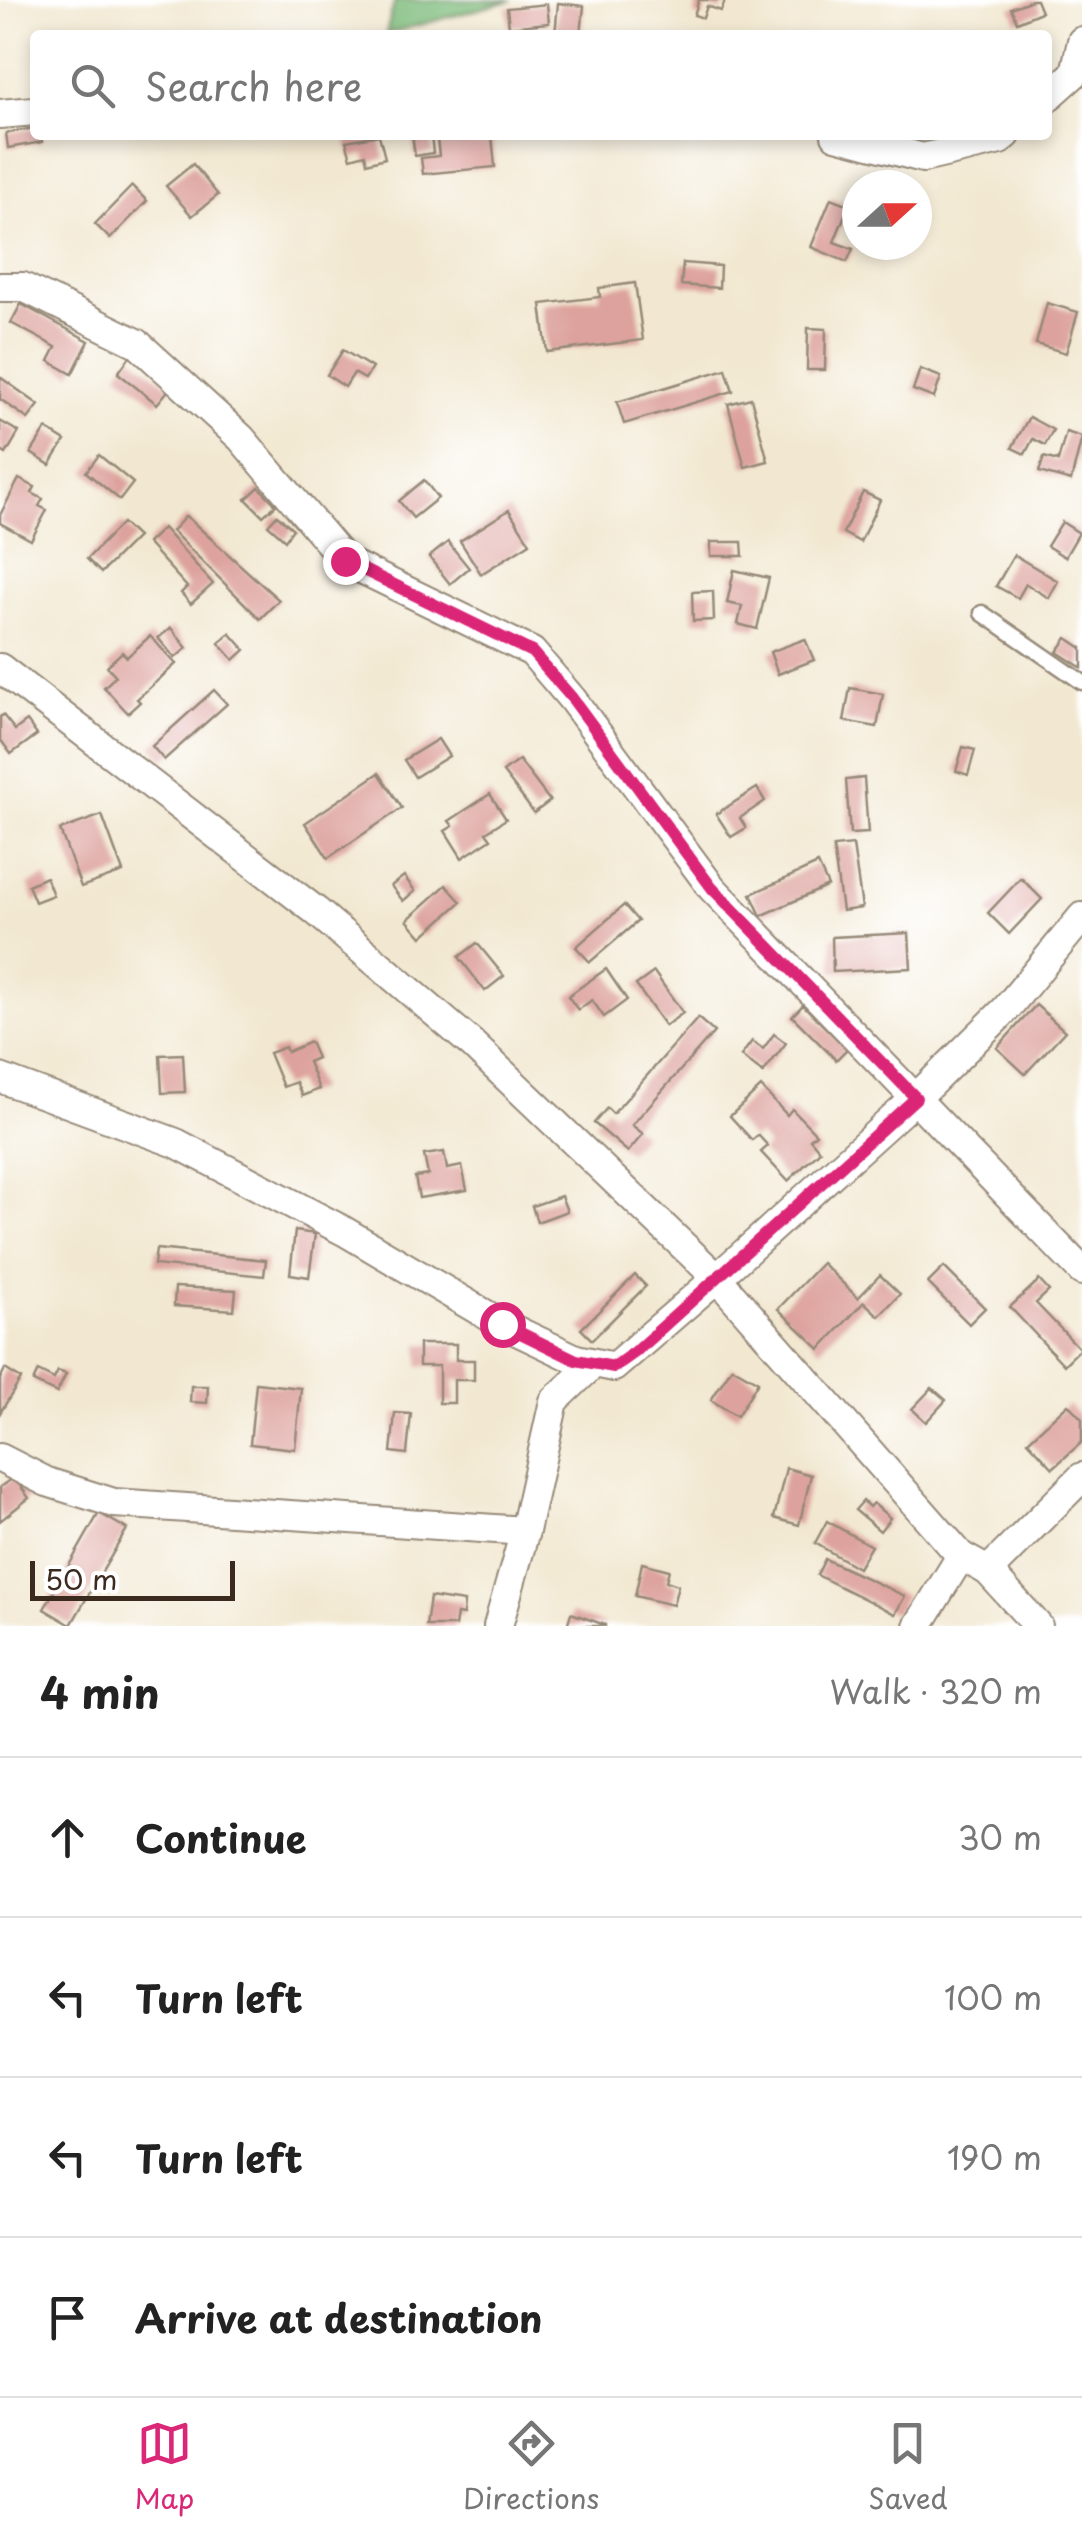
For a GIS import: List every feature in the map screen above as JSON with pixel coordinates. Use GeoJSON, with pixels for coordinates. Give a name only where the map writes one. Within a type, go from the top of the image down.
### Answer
{"type":"FeatureCollection","features":[{"type":"Feature","properties":{"kind":"street"},"geometry":{"type":"LineString","coordinates":[[1052,94],[1075,74],[1082,41]]}},
{"type":"Feature","properties":{"kind":"street"},"geometry":{"type":"LineString","coordinates":[[0,114],[30,111]]}},
{"type":"Feature","properties":{"kind":"street"},"geometry":{"type":"LineString","coordinates":[[855,140],[923,158],[1000,140]]}},
{"type":"Feature","properties":{"kind":"street"},"geometry":{"type":"LineString","coordinates":[[0,287],[23,287],[137,343],[241,438],[345,561],[532,652],[572,698],[712,888],[1082,1271]]}},
{"type":"Feature","properties":{"kind":"street"},"geometry":{"type":"LineString","coordinates":[[0,668],[358,947],[472,1044],[717,1278],[960,1556],[988,1571],[1038,1626]]}},
{"type":"Feature","properties":{"kind":"street"},"geometry":{"type":"LineString","coordinates":[[0,1078],[176,1143],[344,1231],[502,1324],[592,1365],[614,1367],[916,1098],[1006,1008],[1082,917]]}},
{"type":"Feature","properties":{"kind":"street"},"geometry":{"type":"LineString","coordinates":[[498,1626],[525,1532],[554,1401],[592,1365]]}},
{"type":"Feature","properties":{"kind":"street"},"geometry":{"type":"LineString","coordinates":[[0,1458],[47,1482],[114,1502],[525,1532]]}},
{"type":"Feature","properties":{"kind":"street"},"geometry":{"type":"LineString","coordinates":[[988,1571],[1082,1477]]}},
{"type":"Feature","properties":{"kind":"street"},"geometry":{"type":"LineString","coordinates":[[918,1626],[960,1556]]}},
{"type":"Feature","properties":{"kind":"lane"},"geometry":{"type":"LineString","coordinates":[[982,613],[1082,682]]}},
{"type":"Feature","properties":{"kind":"green space"},"geometry":{"type":"Polygon","coordinates":[[[395,0],[512,0],[401,30],[387,30],[395,0]]]}},
{"type":"Feature","properties":{"kind":"building"},"geometry":{"type":"Polygon","coordinates":[[[699,0],[725,1],[721,11],[707,6],[703,18],[694,15],[699,0]]]}},
{"type":"Feature","properties":{"kind":"building"},"geometry":{"type":"Polygon","coordinates":[[[1036,0],[1041,12],[1017,22],[1011,8],[1036,0]]]}},
{"type":"Feature","properties":{"kind":"building"},"geometry":{"type":"Polygon","coordinates":[[[558,3],[584,6],[582,30],[555,30],[558,3]]]}},
{"type":"Feature","properties":{"kind":"building"},"geometry":{"type":"Polygon","coordinates":[[[547,4],[549,23],[509,27],[507,8],[547,4]]]}},
{"type":"Feature","properties":{"kind":"building"},"geometry":{"type":"Polygon","coordinates":[[[30,129],[30,140],[42,142],[8,148],[6,133],[30,129]]]}},
{"type":"Feature","properties":{"kind":"building"},"geometry":{"type":"Polygon","coordinates":[[[380,140],[385,158],[367,163],[365,154],[351,158],[346,141],[380,140]]]}},
{"type":"Feature","properties":{"kind":"building"},"geometry":{"type":"Polygon","coordinates":[[[413,140],[432,140],[433,153],[415,156],[413,140]]]}},
{"type":"Feature","properties":{"kind":"building"},"geometry":{"type":"Polygon","coordinates":[[[437,140],[492,140],[495,167],[423,174],[421,158],[439,156],[437,140]]]}},
{"type":"Feature","properties":{"kind":"building"},"geometry":{"type":"Polygon","coordinates":[[[193,164],[218,195],[192,216],[166,186],[193,164]]]}},
{"type":"Feature","properties":{"kind":"building"},"geometry":{"type":"Polygon","coordinates":[[[132,186],[147,201],[110,239],[95,224],[132,186]]]}},
{"type":"Feature","properties":{"kind":"building"},"geometry":{"type":"Polygon","coordinates":[[[831,198],[842,202],[842,222],[834,242],[842,245],[842,260],[811,247],[831,198]]]}},
{"type":"Feature","properties":{"kind":"building"},"geometry":{"type":"Polygon","coordinates":[[[683,263],[720,266],[719,288],[681,285],[683,263]]]}},
{"type":"Feature","properties":{"kind":"building"},"geometry":{"type":"Polygon","coordinates":[[[635,283],[643,340],[547,352],[541,304],[600,297],[599,288],[635,283]]]}},
{"type":"Feature","properties":{"kind":"building"},"geometry":{"type":"Polygon","coordinates":[[[1047,303],[1078,312],[1066,353],[1036,344],[1047,303]]]}},
{"type":"Feature","properties":{"kind":"building"},"geometry":{"type":"Polygon","coordinates":[[[21,304],[89,341],[72,374],[49,361],[56,347],[11,323],[21,304]]]}},
{"type":"Feature","properties":{"kind":"building"},"geometry":{"type":"Polygon","coordinates":[[[808,328],[826,329],[825,370],[807,370],[808,328]]]}},
{"type":"Feature","properties":{"kind":"building"},"geometry":{"type":"Polygon","coordinates":[[[343,350],[372,368],[365,379],[354,373],[345,387],[327,375],[343,350]]]}},
{"type":"Feature","properties":{"kind":"building"},"geometry":{"type":"Polygon","coordinates":[[[131,355],[171,387],[157,404],[118,373],[131,355]]]}},
{"type":"Feature","properties":{"kind":"building"},"geometry":{"type":"Polygon","coordinates":[[[726,369],[733,391],[624,424],[617,402],[726,369]]]}},
{"type":"Feature","properties":{"kind":"building"},"geometry":{"type":"Polygon","coordinates":[[[920,369],[941,377],[934,398],[913,390],[920,369]]]}},
{"type":"Feature","properties":{"kind":"building"},"geometry":{"type":"Polygon","coordinates":[[[0,377],[39,405],[28,419],[0,399],[0,377]]]}},
{"type":"Feature","properties":{"kind":"building"},"geometry":{"type":"Polygon","coordinates":[[[751,398],[768,461],[745,467],[728,404],[751,398]]]}},
{"type":"Feature","properties":{"kind":"building"},"geometry":{"type":"Polygon","coordinates":[[[1029,417],[1053,430],[1045,445],[1033,439],[1025,454],[1012,448],[1029,417]]]}},
{"type":"Feature","properties":{"kind":"building"},"geometry":{"type":"Polygon","coordinates":[[[0,421],[19,432],[6,454],[0,450],[0,421]]]}},
{"type":"Feature","properties":{"kind":"building"},"geometry":{"type":"Polygon","coordinates":[[[46,429],[65,441],[50,465],[31,453],[46,429]]]}},
{"type":"Feature","properties":{"kind":"building"},"geometry":{"type":"Polygon","coordinates":[[[1066,432],[1082,437],[1071,481],[1039,472],[1044,457],[1058,461],[1066,432]]]}},
{"type":"Feature","properties":{"kind":"building"},"geometry":{"type":"Polygon","coordinates":[[[99,455],[133,483],[120,500],[86,472],[99,455]]]}},
{"type":"Feature","properties":{"kind":"building"},"geometry":{"type":"Polygon","coordinates":[[[19,479],[35,487],[32,493],[43,499],[39,506],[47,510],[31,540],[0,523],[0,515],[19,479]]]}},
{"type":"Feature","properties":{"kind":"building"},"geometry":{"type":"Polygon","coordinates":[[[424,480],[438,498],[413,518],[399,501],[424,480]]]}},
{"type":"Feature","properties":{"kind":"building"},"geometry":{"type":"Polygon","coordinates":[[[259,487],[276,505],[263,516],[246,499],[259,487]]]}},
{"type":"Feature","properties":{"kind":"building"},"geometry":{"type":"Polygon","coordinates":[[[863,492],[880,500],[860,542],[843,533],[863,492]]]}},
{"type":"Feature","properties":{"kind":"building"},"geometry":{"type":"Polygon","coordinates":[[[509,510],[530,543],[481,574],[460,541],[509,510]]]}},
{"type":"Feature","properties":{"kind":"building"},"geometry":{"type":"Polygon","coordinates":[[[277,515],[293,529],[285,540],[268,525],[277,515]]]}},
{"type":"Feature","properties":{"kind":"building"},"geometry":{"type":"Polygon","coordinates":[[[186,516],[279,600],[260,619],[172,531],[186,516]]]}},
{"type":"Feature","properties":{"kind":"building"},"geometry":{"type":"Polygon","coordinates":[[[1062,522],[1079,533],[1065,557],[1047,546],[1062,522]]]}},
{"type":"Feature","properties":{"kind":"building"},"geometry":{"type":"Polygon","coordinates":[[[122,523],[137,537],[101,573],[87,559],[122,523]]]}},
{"type":"Feature","properties":{"kind":"building"},"geometry":{"type":"Polygon","coordinates":[[[163,528],[213,584],[191,604],[181,593],[187,587],[147,543],[163,528]]]}},
{"type":"Feature","properties":{"kind":"building"},"geometry":{"type":"Polygon","coordinates":[[[448,542],[469,568],[450,584],[429,557],[448,542]]]}},
{"type":"Feature","properties":{"kind":"building"},"geometry":{"type":"Polygon","coordinates":[[[711,542],[742,542],[743,556],[711,556],[711,542]]]}},
{"type":"Feature","properties":{"kind":"building"},"geometry":{"type":"Polygon","coordinates":[[[1014,555],[1058,581],[1049,598],[1026,584],[1018,598],[996,586],[1014,555]]]}},
{"type":"Feature","properties":{"kind":"building"},"geometry":{"type":"Polygon","coordinates":[[[734,570],[769,578],[757,629],[738,624],[742,606],[727,603],[734,570]]]}},
{"type":"Feature","properties":{"kind":"building"},"geometry":{"type":"Polygon","coordinates":[[[713,591],[714,620],[693,621],[692,592],[713,591]]]}},
{"type":"Feature","properties":{"kind":"building"},"geometry":{"type":"Polygon","coordinates":[[[171,628],[187,648],[175,658],[158,638],[171,628]]]}},
{"type":"Feature","properties":{"kind":"building"},"geometry":{"type":"Polygon","coordinates":[[[230,633],[245,650],[234,660],[219,643],[230,633]]]}},
{"type":"Feature","properties":{"kind":"building"},"geometry":{"type":"Polygon","coordinates":[[[150,636],[176,664],[137,699],[140,702],[128,713],[104,687],[116,676],[107,666],[122,652],[127,657],[150,636]]]}},
{"type":"Feature","properties":{"kind":"building"},"geometry":{"type":"Polygon","coordinates":[[[1067,638],[1082,648],[1082,668],[1057,652],[1067,638]]]}},
{"type":"Feature","properties":{"kind":"building"},"geometry":{"type":"Polygon","coordinates":[[[805,639],[814,660],[778,674],[770,652],[805,639]]]}},
{"type":"Feature","properties":{"kind":"building"},"geometry":{"type":"Polygon","coordinates":[[[850,688],[883,694],[877,727],[844,721],[850,688]]]}},
{"type":"Feature","properties":{"kind":"building"},"geometry":{"type":"Polygon","coordinates":[[[214,690],[227,704],[164,760],[152,746],[214,690]]]}},
{"type":"Feature","properties":{"kind":"building"},"geometry":{"type":"Polygon","coordinates":[[[3,715],[15,730],[27,721],[37,735],[11,754],[0,739],[3,715]]]}},
{"type":"Feature","properties":{"kind":"building"},"geometry":{"type":"Polygon","coordinates":[[[438,739],[449,756],[415,777],[404,760],[438,739]]]}},
{"type":"Feature","properties":{"kind":"building"},"geometry":{"type":"Polygon","coordinates":[[[963,747],[975,750],[968,775],[956,771],[963,747]]]}},
{"type":"Feature","properties":{"kind":"building"},"geometry":{"type":"Polygon","coordinates":[[[519,760],[550,801],[534,813],[503,772],[519,760]]]}},
{"type":"Feature","properties":{"kind":"building"},"geometry":{"type":"Polygon","coordinates":[[[379,773],[402,808],[328,858],[305,823],[379,773]]]}},
{"type":"Feature","properties":{"kind":"building"},"geometry":{"type":"Polygon","coordinates":[[[864,778],[868,833],[850,834],[846,780],[864,778]]]}},
{"type":"Feature","properties":{"kind":"building"},"geometry":{"type":"Polygon","coordinates":[[[757,788],[765,801],[740,818],[746,828],[731,837],[716,814],[757,788]]]}},
{"type":"Feature","properties":{"kind":"building"},"geometry":{"type":"Polygon","coordinates":[[[490,794],[506,819],[486,832],[491,839],[462,858],[445,831],[453,826],[449,821],[490,794]]]}},
{"type":"Feature","properties":{"kind":"building"},"geometry":{"type":"Polygon","coordinates":[[[102,815],[123,872],[81,887],[60,830],[102,815]]]}},
{"type":"Feature","properties":{"kind":"building"},"geometry":{"type":"Polygon","coordinates":[[[853,845],[862,908],[842,911],[833,847],[853,845]]]}},
{"type":"Feature","properties":{"kind":"building"},"geometry":{"type":"Polygon","coordinates":[[[818,864],[828,886],[761,916],[751,894],[818,864]]]}},
{"type":"Feature","properties":{"kind":"building"},"geometry":{"type":"Polygon","coordinates":[[[404,876],[415,891],[403,901],[391,886],[404,876]]]}},
{"type":"Feature","properties":{"kind":"building"},"geometry":{"type":"Polygon","coordinates":[[[46,877],[53,895],[35,902],[28,885],[46,877]]]}},
{"type":"Feature","properties":{"kind":"building"},"geometry":{"type":"Polygon","coordinates":[[[1021,878],[1042,899],[1009,934],[988,913],[1021,878]]]}},
{"type":"Feature","properties":{"kind":"building"},"geometry":{"type":"Polygon","coordinates":[[[446,885],[461,902],[422,937],[407,920],[446,885]]]}},
{"type":"Feature","properties":{"kind":"building"},"geometry":{"type":"Polygon","coordinates":[[[624,905],[638,921],[590,962],[576,947],[624,905]]]}},
{"type":"Feature","properties":{"kind":"building"},"geometry":{"type":"Polygon","coordinates":[[[909,933],[911,968],[833,972],[832,937],[909,933]]]}},
{"type":"Feature","properties":{"kind":"building"},"geometry":{"type":"Polygon","coordinates":[[[477,943],[504,976],[485,991],[459,957],[477,943]]]}},
{"type":"Feature","properties":{"kind":"building"},"geometry":{"type":"Polygon","coordinates":[[[606,969],[627,1000],[604,1017],[592,1000],[578,1010],[568,996],[606,969]]]}},
{"type":"Feature","properties":{"kind":"building"},"geometry":{"type":"Polygon","coordinates":[[[654,972],[683,1013],[665,1026],[636,985],[654,972]]]}},
{"type":"Feature","properties":{"kind":"building"},"geometry":{"type":"Polygon","coordinates":[[[803,1005],[847,1049],[836,1060],[792,1016],[803,1005]]]}},
{"type":"Feature","properties":{"kind":"building"},"geometry":{"type":"Polygon","coordinates":[[[1036,1005],[1065,1031],[1025,1074],[997,1048],[1036,1005]]]}},
{"type":"Feature","properties":{"kind":"building"},"geometry":{"type":"Polygon","coordinates":[[[698,1018],[714,1032],[632,1125],[643,1134],[628,1152],[594,1123],[607,1108],[613,1114],[698,1018]]]}},
{"type":"Feature","properties":{"kind":"building"},"geometry":{"type":"Polygon","coordinates":[[[774,1034],[786,1043],[763,1073],[741,1056],[752,1041],[763,1049],[774,1034]]]}},
{"type":"Feature","properties":{"kind":"building"},"geometry":{"type":"Polygon","coordinates":[[[310,1042],[317,1058],[308,1062],[319,1089],[302,1096],[296,1082],[283,1087],[269,1053],[285,1047],[287,1052],[310,1042]]]}},
{"type":"Feature","properties":{"kind":"building"},"geometry":{"type":"Polygon","coordinates":[[[183,1054],[185,1092],[162,1093],[160,1055],[183,1054]]]}},
{"type":"Feature","properties":{"kind":"building"},"geometry":{"type":"Polygon","coordinates":[[[761,1087],[787,1115],[792,1109],[816,1134],[810,1139],[820,1151],[788,1181],[761,1152],[768,1146],[758,1135],[752,1140],[730,1116],[761,1087]]]}},
{"type":"Feature","properties":{"kind":"building"},"geometry":{"type":"Polygon","coordinates":[[[444,1152],[447,1169],[462,1166],[467,1190],[419,1198],[415,1177],[428,1175],[424,1155],[444,1152]]]}},
{"type":"Feature","properties":{"kind":"building"},"geometry":{"type":"Polygon","coordinates":[[[561,1196],[567,1211],[537,1222],[532,1206],[561,1196]]]}},
{"type":"Feature","properties":{"kind":"building"},"geometry":{"type":"Polygon","coordinates":[[[295,1231],[315,1234],[309,1277],[290,1274],[295,1231]]]}},
{"type":"Feature","properties":{"kind":"building"},"geometry":{"type":"Polygon","coordinates":[[[156,1249],[266,1260],[264,1276],[154,1265],[156,1249]]]}},
{"type":"Feature","properties":{"kind":"building"},"geometry":{"type":"Polygon","coordinates":[[[822,1263],[858,1298],[880,1275],[900,1294],[879,1316],[864,1302],[820,1349],[778,1309],[822,1263]]]}},
{"type":"Feature","properties":{"kind":"building"},"geometry":{"type":"Polygon","coordinates":[[[944,1267],[985,1308],[969,1324],[928,1283],[944,1267]]]}},
{"type":"Feature","properties":{"kind":"building"},"geometry":{"type":"Polygon","coordinates":[[[635,1275],[646,1286],[592,1340],[581,1329],[635,1275]]]}},
{"type":"Feature","properties":{"kind":"building"},"geometry":{"type":"Polygon","coordinates":[[[1039,1280],[1049,1291],[1036,1303],[1080,1349],[1064,1365],[1010,1307],[1039,1280]]]}},
{"type":"Feature","properties":{"kind":"building"},"geometry":{"type":"Polygon","coordinates":[[[175,1287],[236,1290],[234,1310],[174,1306],[175,1287]]]}},
{"type":"Feature","properties":{"kind":"building"},"geometry":{"type":"Polygon","coordinates":[[[419,1344],[456,1344],[456,1360],[474,1360],[474,1380],[454,1380],[454,1403],[439,1403],[439,1366],[419,1366],[419,1344]]]}},
{"type":"Feature","properties":{"kind":"building"},"geometry":{"type":"Polygon","coordinates":[[[732,1367],[758,1382],[737,1416],[711,1400],[732,1367]]]}},
{"type":"Feature","properties":{"kind":"building"},"geometry":{"type":"Polygon","coordinates":[[[5,1369],[21,1379],[0,1413],[0,1379],[5,1369]]]}},
{"type":"Feature","properties":{"kind":"building"},"geometry":{"type":"Polygon","coordinates":[[[38,1371],[54,1379],[58,1371],[66,1374],[57,1393],[33,1382],[38,1371]]]}},
{"type":"Feature","properties":{"kind":"building"},"geometry":{"type":"Polygon","coordinates":[[[256,1383],[301,1388],[295,1449],[250,1444],[256,1383]]]}},
{"type":"Feature","properties":{"kind":"building"},"geometry":{"type":"Polygon","coordinates":[[[191,1386],[208,1386],[207,1403],[190,1402],[191,1386]]]}},
{"type":"Feature","properties":{"kind":"building"},"geometry":{"type":"Polygon","coordinates":[[[932,1388],[946,1400],[926,1422],[912,1409],[932,1388]]]}},
{"type":"Feature","properties":{"kind":"building"},"geometry":{"type":"Polygon","coordinates":[[[1068,1404],[1082,1419],[1082,1442],[1053,1468],[1028,1441],[1068,1404]]]}},
{"type":"Feature","properties":{"kind":"building"},"geometry":{"type":"Polygon","coordinates":[[[395,1413],[411,1414],[407,1454],[391,1452],[395,1413]]]}},
{"type":"Feature","properties":{"kind":"building"},"geometry":{"type":"Polygon","coordinates":[[[786,1468],[811,1475],[799,1525],[774,1518],[786,1468]]]}},
{"type":"Feature","properties":{"kind":"building"},"geometry":{"type":"Polygon","coordinates":[[[14,1477],[29,1498],[0,1521],[0,1487],[14,1477]]]}},
{"type":"Feature","properties":{"kind":"building"},"geometry":{"type":"Polygon","coordinates":[[[863,1501],[869,1507],[873,1503],[890,1518],[880,1531],[855,1510],[863,1501]]]}},
{"type":"Feature","properties":{"kind":"building"},"geometry":{"type":"Polygon","coordinates":[[[99,1513],[127,1529],[71,1625],[44,1609],[99,1513]]]}},
{"type":"Feature","properties":{"kind":"building"},"geometry":{"type":"Polygon","coordinates":[[[827,1521],[871,1546],[858,1568],[815,1543],[827,1521]]]}},
{"type":"Feature","properties":{"kind":"building"},"geometry":{"type":"Polygon","coordinates":[[[825,1559],[905,1596],[895,1614],[817,1575],[825,1559]]]}},
{"type":"Feature","properties":{"kind":"building"},"geometry":{"type":"Polygon","coordinates":[[[642,1563],[669,1570],[666,1581],[678,1585],[673,1605],[635,1596],[642,1563]]]}},
{"type":"Feature","properties":{"kind":"building"},"geometry":{"type":"Polygon","coordinates":[[[430,1597],[464,1602],[463,1615],[457,1614],[455,1626],[426,1626],[430,1597]]]}},
{"type":"Feature","properties":{"kind":"building"},"geometry":{"type":"Polygon","coordinates":[[[571,1613],[605,1625],[605,1626],[567,1626],[571,1613]]]}},
{"type":"Feature","properties":{"kind":"route"},"geometry":{"type":"LineString","coordinates":[[345,561],[532,652],[572,698],[712,888],[916,1098],[614,1367],[576,1360],[502,1324]]}}]}
